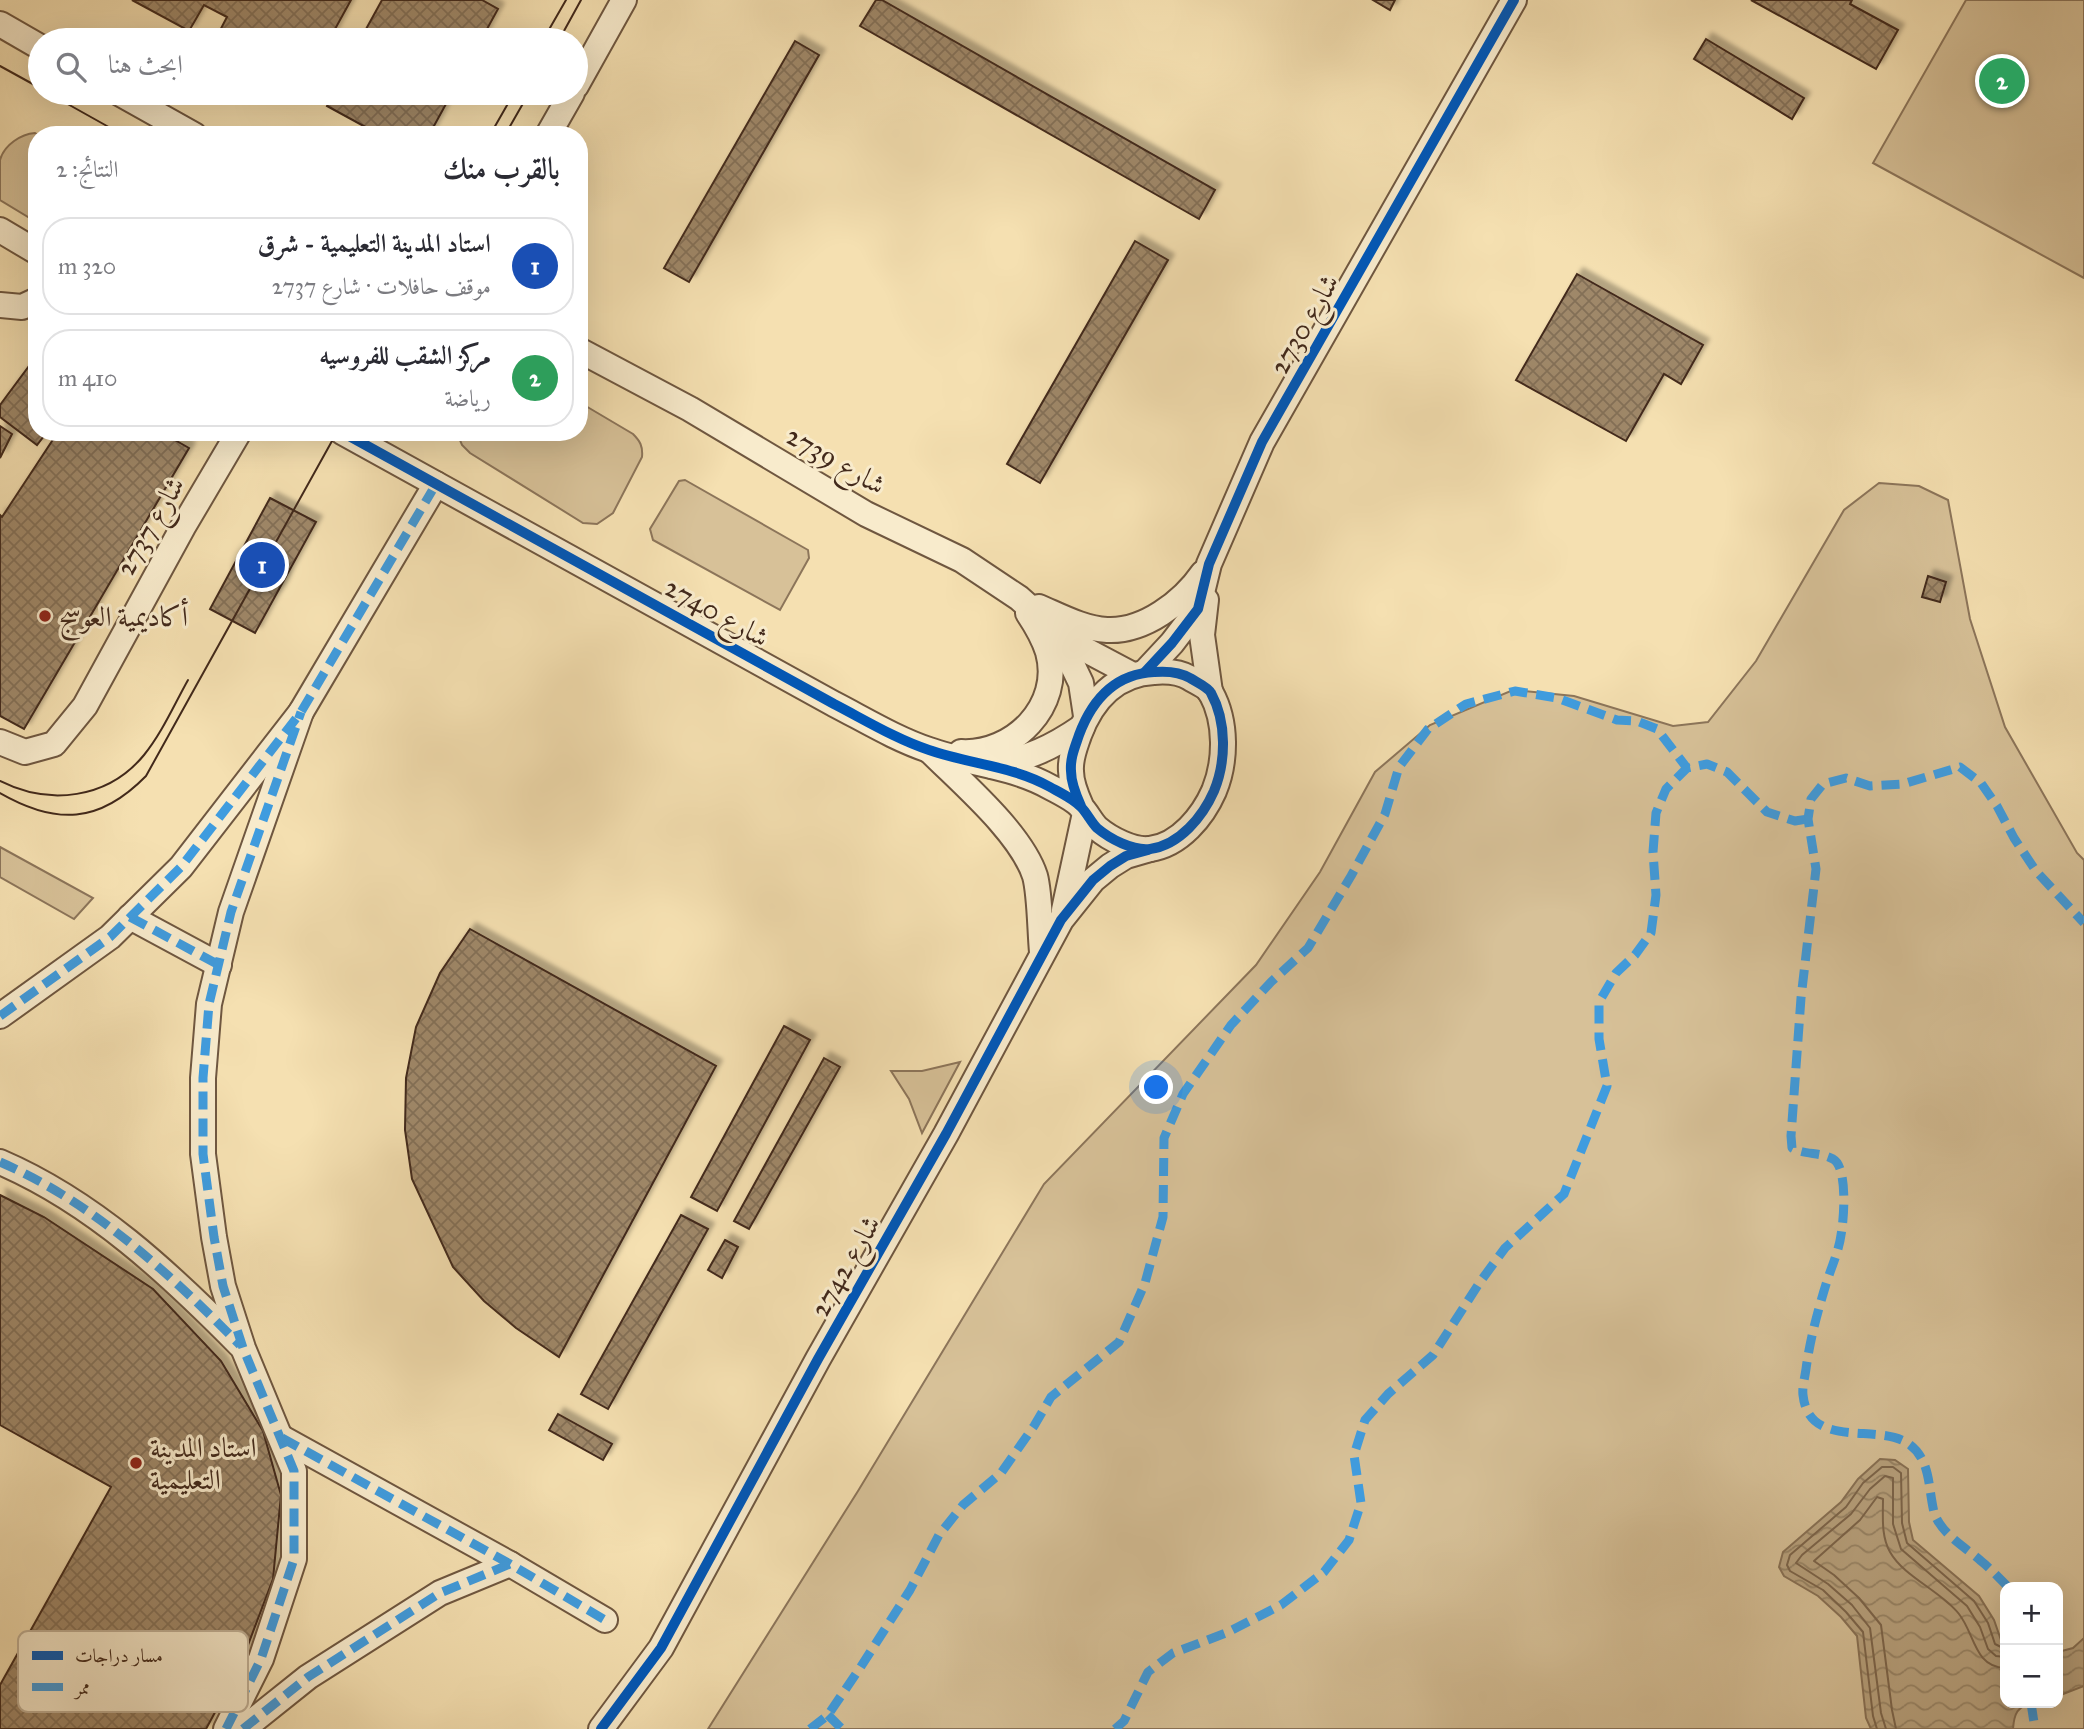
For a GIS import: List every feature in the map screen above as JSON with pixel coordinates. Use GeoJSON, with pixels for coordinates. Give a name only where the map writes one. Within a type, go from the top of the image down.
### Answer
{"type":"FeatureCollection","features":[{"type":"Feature","properties":{"kind":"street"},"geometry":{"type":"LineString","coordinates":[[588,64],[624,0]]}},
{"type":"Feature","properties":{"kind":"street","name":"شارع 2730"},"geometry":{"type":"LineString","coordinates":[[1139,673],[1172,643],[1198,609],[1209,564],[1262,442],[1514,0]]}},
{"type":"Feature","properties":{"kind":"street"},"geometry":{"type":"LineString","coordinates":[[0,24],[28,40]]}},
{"type":"Feature","properties":{"kind":"street"},"geometry":{"type":"LineString","coordinates":[[140,105],[178,126]]}},
{"type":"Feature","properties":{"kind":"street"},"geometry":{"type":"LineString","coordinates":[[553,126],[565,105]]}},
{"type":"Feature","properties":{"kind":"street"},"geometry":{"type":"LineString","coordinates":[[0,230],[28,247]]}},
{"type":"Feature","properties":{"kind":"street"},"geometry":{"type":"LineString","coordinates":[[0,305],[22,307],[28,304]]}},
{"type":"Feature","properties":{"kind":"street","name":"شارع 2739"},"geometry":{"type":"LineString","coordinates":[[588,355],[690,409],[866,514],[962,560],[1019,598],[1079,648],[1139,673]]}},
{"type":"Feature","properties":{"kind":"street","name":"شارع 2737"},"geometry":{"type":"LineString","coordinates":[[0,742],[25,752],[54,744],[85,706],[176,538],[234,441]]}},
{"type":"Feature","properties":{"kind":"street","name":"شارع 2740"},"geometry":{"type":"LineString","coordinates":[[358,441],[903,740],[930,751],[1036,780],[1083,810]]}},
{"type":"Feature","properties":{"kind":"street"},"geometry":{"type":"LineString","coordinates":[[0,1016],[110,937],[181,867],[301,712],[436,484]]}},
{"type":"Feature","properties":{"kind":"street"},"geometry":{"type":"LineString","coordinates":[[1019,598],[1081,624],[1108,630],[1139,624],[1167,610],[1191,590],[1209,564]]}},
{"type":"Feature","properties":{"kind":"street","name":"شارع 2730"},"geometry":{"type":"LineString","coordinates":[[1209,564],[1202,635],[1210,692]]}},
{"type":"Feature","properties":{"kind":"street"},"geometry":{"type":"LineString","coordinates":[[930,751],[971,753],[992,749],[1019,734],[1040,712],[1049,684],[1048,654],[1037,626],[1019,598]]}},
{"type":"Feature","properties":{"kind":"street","name":"شارع 2739"},"geometry":{"type":"LineString","coordinates":[[1056,631],[1081,683],[1084,721]]}},
{"type":"Feature","properties":{"kind":"street"},"geometry":{"type":"LineString","coordinates":[[1165,671],[1185,675],[1210,692],[1220,722],[1224,753],[1219,777],[1206,808],[1183,834],[1150,849],[1113,839],[1097,828],[1083,810],[1071,771],[1072,752],[1084,721],[1097,699],[1109,687],[1139,673],[1165,671]]}},
{"type":"Feature","properties":{"kind":"street"},"geometry":{"type":"LineString","coordinates":[[248,1685],[261,1659],[294,1559],[294,1471],[243,1348],[221,1279],[203,1154],[203,1079],[209,1004],[232,912],[301,712]]}},
{"type":"Feature","properties":{"kind":"street","name":"شارع 2740"},"geometry":{"type":"LineString","coordinates":[[991,766],[1044,751],[1084,721]]}},
{"type":"Feature","properties":{"kind":"street"},"geometry":{"type":"LineString","coordinates":[[930,751],[998,818],[1023,854],[1035,876],[1042,952]]}},
{"type":"Feature","properties":{"kind":"street","name":"شارع 2742"},"geometry":{"type":"LineString","coordinates":[[1061,920],[1070,890],[1083,810]]}},
{"type":"Feature","properties":{"kind":"street","name":"شارع 2742"},"geometry":{"type":"LineString","coordinates":[[601,1729],[661,1648],[811,1372],[946,1134],[1061,920],[1093,880],[1110,866],[1126,856],[1150,849]]}},
{"type":"Feature","properties":{"kind":"street"},"geometry":{"type":"LineString","coordinates":[[130,917],[219,965]]}},
{"type":"Feature","properties":{"kind":"street"},"geometry":{"type":"LineString","coordinates":[[0,1162],[37,1178],[103,1222],[180,1284],[243,1348]]}},
{"type":"Feature","properties":{"kind":"street"},"geometry":{"type":"LineString","coordinates":[[282,1438],[510,1564],[605,1620]]}},
{"type":"Feature","properties":{"kind":"street"},"geometry":{"type":"LineString","coordinates":[[243,1729],[308,1677],[440,1593],[510,1564]]}},
{"type":"Feature","properties":{"kind":"street"},"geometry":{"type":"LineString","coordinates":[[226,1729],[234,1712]]}},
{"type":"Feature","properties":{"kind":"shaded area"},"geometry":{"type":"Polygon","coordinates":[[[1966,0],[2084,0],[2084,278],[1873,163],[1966,0]]]}},
{"type":"Feature","properties":{"kind":"shaded area"},"geometry":{"type":"Polygon","coordinates":[[[28,135],[28,217],[0,200],[0,160],[14,141],[28,135]]]}},
{"type":"Feature","properties":{"kind":"shaded area"},"geometry":{"type":"Polygon","coordinates":[[[588,407],[633,434],[639,441],[642,457],[613,513],[597,524],[583,523],[470,453],[460,441],[588,441],[588,407]]]}},
{"type":"Feature","properties":{"kind":"shaded area"},"geometry":{"type":"Polygon","coordinates":[[[685,480],[808,550],[809,558],[780,610],[653,540],[650,529],[679,481],[685,480]]]}},
{"type":"Feature","properties":{"kind":"shaded area"},"geometry":{"type":"Polygon","coordinates":[[[1879,483],[1919,486],[1948,500],[1970,619],[2005,727],[2077,853],[2084,860],[2084,1729],[708,1729],[858,1491],[1044,1184],[1256,965],[1320,872],[1375,772],[1430,725],[1513,690],[1574,696],[1673,726],[1708,722],[1756,661],[1844,510],[1879,483]]]}},
{"type":"Feature","properties":{"kind":"shaded area"},"geometry":{"type":"Polygon","coordinates":[[[0,847],[93,898],[74,919],[0,877],[0,847]]]}},
{"type":"Feature","properties":{"kind":"shaded area"},"geometry":{"type":"Polygon","coordinates":[[[960,1062],[922,1133],[909,1099],[891,1071],[922,1071],[960,1062]]]}},
{"type":"Feature","properties":{"kind":"water"},"geometry":{"type":"Polygon","coordinates":[[[1880,1459],[1895,1460],[1908,1469],[1909,1522],[1913,1540],[1979,1596],[1994,1620],[2000,1637],[2000,1708],[2021,1708],[2014,1719],[2013,1729],[1871,1729],[1866,1718],[1857,1636],[1818,1596],[1784,1576],[1779,1567],[1783,1552],[1841,1502],[1858,1479],[1880,1459]]]}},
{"type":"Feature","properties":{"kind":"water"},"geometry":{"type":"Polygon","coordinates":[[[2084,1638],[2084,1686],[2063,1694],[2063,1651],[2073,1648],[2084,1638]]]}},
{"type":"Feature","properties":{"kind":"building"},"geometry":{"type":"Polygon","coordinates":[[[132,0],[351,0],[336,28],[221,28],[227,17],[204,5],[191,28],[183,28],[132,0]]]}},
{"type":"Feature","properties":{"kind":"building"},"geometry":{"type":"Polygon","coordinates":[[[382,0],[482,0],[498,9],[488,28],[367,28],[382,0]]]}},
{"type":"Feature","properties":{"kind":"building"},"geometry":{"type":"Polygon","coordinates":[[[876,0],[882,0],[1215,190],[1199,219],[860,26],[876,0]]]}},
{"type":"Feature","properties":{"kind":"building"},"geometry":{"type":"Polygon","coordinates":[[[1373,0],[1395,0],[1390,10],[1373,0]]]}},
{"type":"Feature","properties":{"kind":"building"},"geometry":{"type":"Polygon","coordinates":[[[1751,0],[1852,0],[1850,4],[1898,30],[1876,69],[1751,0]]]}},
{"type":"Feature","properties":{"kind":"building"},"geometry":{"type":"Polygon","coordinates":[[[1706,39],[1804,98],[1792,119],[1694,59],[1706,39]]]}},
{"type":"Feature","properties":{"kind":"building"},"geometry":{"type":"Polygon","coordinates":[[[795,41],[819,55],[689,282],[664,268],[795,41]]]}},
{"type":"Feature","properties":{"kind":"building"},"geometry":{"type":"Polygon","coordinates":[[[445,105],[434,126],[364,126],[327,106],[445,105]]]}},
{"type":"Feature","properties":{"kind":"building"},"geometry":{"type":"Polygon","coordinates":[[[1135,241],[1168,260],[1040,483],[1007,464],[1135,241]]]}},
{"type":"Feature","properties":{"kind":"building"},"geometry":{"type":"Polygon","coordinates":[[[1577,274],[1703,345],[1681,384],[1664,374],[1626,441],[1516,380],[1577,274]]]}},
{"type":"Feature","properties":{"kind":"building"},"geometry":{"type":"Polygon","coordinates":[[[28,367],[28,438],[0,417],[0,405],[28,367]]]}},
{"type":"Feature","properties":{"kind":"building"},"geometry":{"type":"Polygon","coordinates":[[[0,426],[12,434],[0,458],[0,426]]]}},
{"type":"Feature","properties":{"kind":"building","name":"أكاديمية العوسج"},"geometry":{"type":"Polygon","coordinates":[[[52,441],[177,441],[189,448],[24,729],[0,716],[0,515],[2,517],[52,441]]]}},
{"type":"Feature","properties":{"kind":"building"},"geometry":{"type":"Polygon","coordinates":[[[270,498],[316,522],[255,633],[210,609],[270,498]]]}},
{"type":"Feature","properties":{"kind":"building"},"geometry":{"type":"Polygon","coordinates":[[[1928,576],[1946,582],[1940,602],[1922,597],[1928,576]]]}},
{"type":"Feature","properties":{"kind":"building"},"geometry":{"type":"Polygon","coordinates":[[[470,929],[716,1066],[559,1357],[516,1328],[484,1301],[453,1267],[412,1179],[405,1130],[406,1078],[416,1027],[440,973],[470,929]]]}},
{"type":"Feature","properties":{"kind":"building"},"geometry":{"type":"Polygon","coordinates":[[[784,1026],[810,1040],[717,1211],[691,1197],[784,1026]]]}},
{"type":"Feature","properties":{"kind":"building"},"geometry":{"type":"Polygon","coordinates":[[[824,1058],[840,1067],[749,1229],[734,1221],[824,1058]]]}},
{"type":"Feature","properties":{"kind":"building","name":"استاد المدينة التعليمية"},"geometry":{"type":"Polygon","coordinates":[[[0,1195],[44,1217],[153,1289],[221,1361],[263,1431],[281,1495],[273,1579],[248,1645],[248,1631],[30,1631],[111,1487],[0,1425],[0,1195]]]}},
{"type":"Feature","properties":{"kind":"building"},"geometry":{"type":"Polygon","coordinates":[[[681,1215],[708,1229],[608,1409],[581,1394],[681,1215]]]}},
{"type":"Feature","properties":{"kind":"building"},"geometry":{"type":"Polygon","coordinates":[[[725,1240],[738,1247],[722,1278],[708,1270],[725,1240]]]}},
{"type":"Feature","properties":{"kind":"building"},"geometry":{"type":"Polygon","coordinates":[[[558,1414],[612,1444],[603,1460],[549,1430],[558,1414]]]}},
{"type":"Feature","properties":{"kind":"building","name":"استاد المدينة التعليمية"},"geometry":{"type":"Polygon","coordinates":[[[18,1653],[18,1712],[215,1712],[206,1729],[0,1729],[0,1685],[18,1653]]]}},
{"type":"Feature","properties":{"kind":"tram line"},"geometry":{"type":"LineString","coordinates":[[550,28],[566,0]]}},
{"type":"Feature","properties":{"kind":"tram line"},"geometry":{"type":"LineString","coordinates":[[566,28],[581,0]]}},
{"type":"Feature","properties":{"kind":"tram line"},"geometry":{"type":"LineString","coordinates":[[0,66],[28,81]]}},
{"type":"Feature","properties":{"kind":"tram line"},"geometry":{"type":"LineString","coordinates":[[69,105],[107,126]]}},
{"type":"Feature","properties":{"kind":"tram line"},"geometry":{"type":"LineString","coordinates":[[495,126],[507,105]]}},
{"type":"Feature","properties":{"kind":"tram line"},"geometry":{"type":"LineString","coordinates":[[510,126],[522,105]]}},
{"type":"Feature","properties":{"kind":"tram line"},"geometry":{"type":"LineString","coordinates":[[0,793],[40,811],[76,814],[94,811],[111,803],[129,792],[146,776],[332,441]]}},
{"type":"Feature","properties":{"kind":"tram line"},"geometry":{"type":"LineString","coordinates":[[0,781],[38,794],[58,795],[77,794],[113,781],[144,755],[188,680]]}},
{"type":"Feature","properties":{"kind":"marked path"},"geometry":{"type":"LineString","coordinates":[[0,1016],[110,937],[181,867],[301,712],[436,484]]}},
{"type":"Feature","properties":{"kind":"marked path"},"geometry":{"type":"LineString","coordinates":[[810,1729],[828,1715],[860,1668],[910,1590],[939,1535],[963,1505],[1001,1473],[1051,1397],[1119,1342],[1145,1283],[1163,1217],[1164,1138],[1183,1094],[1231,1025],[1271,982],[1308,948],[1385,814],[1399,767],[1428,729],[1466,704],[1515,691],[1557,698],[1617,720],[1637,721],[1657,729],[1687,768]]}},
{"type":"Feature","properties":{"kind":"marked path"},"geometry":{"type":"LineString","coordinates":[[248,1685],[261,1659],[294,1559],[294,1471],[243,1348],[223,1286],[203,1154],[203,1078],[209,1004],[231,912],[301,712]]}},
{"type":"Feature","properties":{"kind":"marked path"},"geometry":{"type":"LineString","coordinates":[[1115,1729],[1124,1721],[1148,1672],[1173,1653],[1226,1633],[1281,1605],[1324,1572],[1349,1540],[1361,1503],[1354,1455],[1365,1420],[1388,1394],[1433,1355],[1505,1248],[1564,1194],[1607,1086],[1599,1039],[1599,1002],[1616,973],[1635,955],[1651,933],[1656,895],[1653,852],[1656,813],[1666,789],[1687,768],[1707,764],[1727,772],[1767,812],[1795,821],[1808,819]]}},
{"type":"Feature","properties":{"kind":"marked path"},"geometry":{"type":"LineString","coordinates":[[2003,1582],[1954,1539],[1937,1520],[1925,1466],[1909,1444],[1896,1438],[1831,1429],[1818,1423],[1808,1412],[1803,1395],[1812,1336],[1839,1246],[1844,1206],[1843,1182],[1838,1164],[1828,1157],[1792,1148],[1791,1136],[1801,998],[1816,869],[1808,819],[1811,799],[1823,784],[1846,778],[1870,786],[1903,784],[1960,767],[1981,783],[2036,871],[2084,923]]}},
{"type":"Feature","properties":{"kind":"marked path"},"geometry":{"type":"LineString","coordinates":[[130,917],[219,965]]}},
{"type":"Feature","properties":{"kind":"marked path"},"geometry":{"type":"LineString","coordinates":[[0,1162],[67,1197],[129,1242],[158,1266],[240,1345]]}},
{"type":"Feature","properties":{"kind":"marked path"},"geometry":{"type":"LineString","coordinates":[[282,1438],[510,1564],[605,1620]]}},
{"type":"Feature","properties":{"kind":"marked path"},"geometry":{"type":"LineString","coordinates":[[243,1729],[308,1677],[440,1593],[510,1564]]}},
{"type":"Feature","properties":{"kind":"marked path"},"geometry":{"type":"LineString","coordinates":[[2032,1708],[2035,1729]]}},
{"type":"Feature","properties":{"kind":"marked path"},"geometry":{"type":"LineString","coordinates":[[226,1729],[234,1712]]}},
{"type":"Feature","properties":{"kind":"marked path"},"geometry":{"type":"LineString","coordinates":[[828,1715],[842,1729]]}},
{"type":"Feature","properties":{"kind":"cycle path"},"geometry":{"type":"LineString","coordinates":[[1145,672],[1198,609],[1209,564],[1262,442],[1514,0]]}},
{"type":"Feature","properties":{"kind":"cycle path"},"geometry":{"type":"LineString","coordinates":[[358,441],[893,735],[944,755],[1021,774],[1050,787],[1078,804],[1102,832],[1129,846],[1150,849],[1171,842],[1189,828],[1209,801],[1218,780],[1223,755],[1220,716],[1209,691],[1186,676],[1163,672],[1128,678],[1107,691],[1084,722],[1072,757],[1072,780],[1081,806]]}},
{"type":"Feature","properties":{"kind":"cycle path"},"geometry":{"type":"LineString","coordinates":[[601,1729],[661,1648],[818,1359],[946,1134],[1061,920],[1093,880],[1110,866],[1126,856],[1148,850]]}},
{"type":"Feature","properties":{"kind":"place","name":"مركز الشقب للفروسيه"},"geometry":{"type":"Point","coordinates":[2002,81]}},
{"type":"Feature","properties":{"kind":"place","name":"استاد المدينة التعليمية - شرق"},"geometry":{"type":"Point","coordinates":[262,565]}},
{"type":"Feature","properties":{"kind":"place","name":"أكاديمية العوسج"},"geometry":{"type":"Point","coordinates":[45,616]}},
{"type":"Feature","properties":{"kind":"place","name":"استاد المدينة التعليمية"},"geometry":{"type":"Point","coordinates":[136,1463]}}]}
